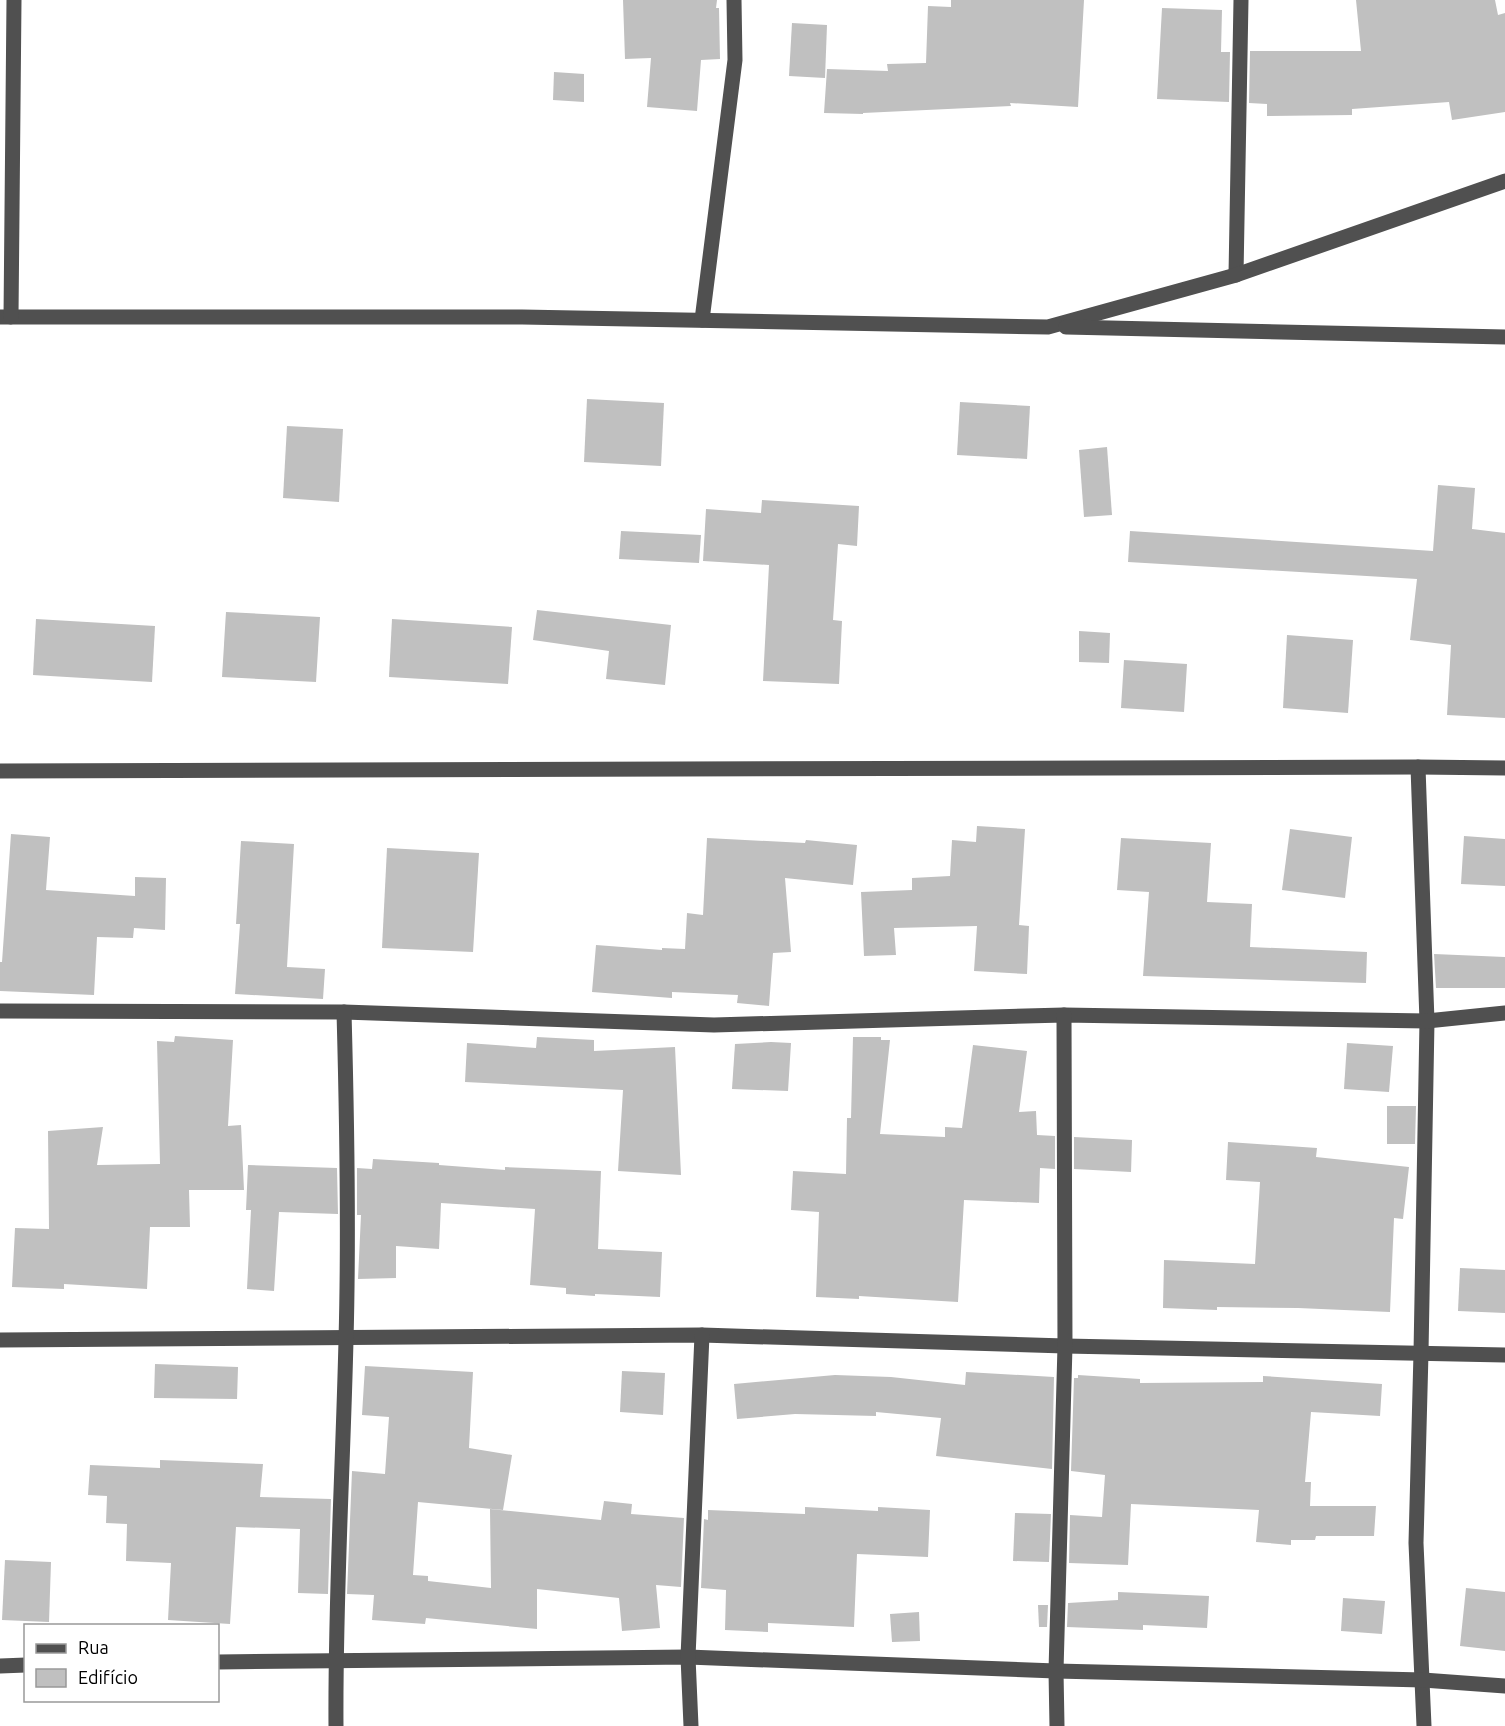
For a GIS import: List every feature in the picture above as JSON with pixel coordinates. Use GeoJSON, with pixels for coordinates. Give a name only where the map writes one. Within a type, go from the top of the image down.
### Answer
{"type":"FeatureCollection","features":[{"type":"Feature","properties":{"kind":"street"},"geometry":{"type":"LineString","coordinates":[[14,0],[6,317],[522,317],[1505,338]]}},
{"type":"Feature","properties":{"kind":"street"},"geometry":{"type":"LineString","coordinates":[[702,320],[735,60],[734,0]]}},
{"type":"Feature","properties":{"kind":"street"},"geometry":{"type":"LineString","coordinates":[[1236,275],[1241,0]]}},
{"type":"Feature","properties":{"kind":"street"},"geometry":{"type":"LineString","coordinates":[[1048,327],[1236,275],[1505,181]]}},
{"type":"Feature","properties":{"kind":"street"},"geometry":{"type":"LineString","coordinates":[[1418,767],[1427,1021],[1416,1544],[1424,1726]]}},
{"type":"Feature","properties":{"kind":"street"},"geometry":{"type":"LineString","coordinates":[[0,771],[1505,768]]}},
{"type":"Feature","properties":{"kind":"street"},"geometry":{"type":"LineString","coordinates":[[0,1011],[344,1012],[714,1024],[1064,1016],[1427,1021],[1505,1013]]}},
{"type":"Feature","properties":{"kind":"street"},"geometry":{"type":"LineString","coordinates":[[336,1726],[346,1338],[347,1156],[344,1012]]}},
{"type":"Feature","properties":{"kind":"street"},"geometry":{"type":"LineString","coordinates":[[1057,1726],[1056,1671],[1065,1346],[1064,1016]]}},
{"type":"Feature","properties":{"kind":"street"},"geometry":{"type":"LineString","coordinates":[[691,1726],[688,1657],[702,1335]]}},
{"type":"Feature","properties":{"kind":"street"},"geometry":{"type":"LineString","coordinates":[[0,1340],[702,1335],[1065,1346],[1505,1355]]}},
{"type":"Feature","properties":{"kind":"street"},"geometry":{"type":"LineString","coordinates":[[219,1662],[688,1657],[1056,1671],[1423,1680],[1505,1686]]}},
{"type":"Feature","properties":{"kind":"street"},"geometry":{"type":"LineString","coordinates":[[0,1666],[24,1665]]}},
{"type":"Feature","properties":{"kind":"building"},"geometry":{"type":"Polygon","coordinates":[[[623,0],[717,0],[720,59],[701,60],[697,111],[647,107],[651,58],[625,59],[623,0]]]}},
{"type":"Feature","properties":{"kind":"building"},"geometry":{"type":"Polygon","coordinates":[[[951,0],[1084,0],[1078,107],[1010,103],[1011,106],[863,114],[824,113],[827,69],[888,71],[887,64],[926,63],[928,6],[951,7],[951,0]]]}},
{"type":"Feature","properties":{"kind":"building"},"geometry":{"type":"Polygon","coordinates":[[[1356,0],[1495,0],[1498,15],[1505,13],[1505,112],[1452,120],[1449,102],[1352,109],[1352,115],[1267,116],[1267,104],[1249,103],[1250,51],[1361,51],[1356,0]]]}},
{"type":"Feature","properties":{"kind":"building"},"geometry":{"type":"Polygon","coordinates":[[[1162,8],[1222,10],[1221,52],[1230,52],[1229,102],[1157,99],[1162,8]]]}},
{"type":"Feature","properties":{"kind":"building"},"geometry":{"type":"Polygon","coordinates":[[[792,23],[827,25],[825,78],[789,76],[792,23]]]}},
{"type":"Feature","properties":{"kind":"building"},"geometry":{"type":"Polygon","coordinates":[[[554,72],[584,74],[584,102],[553,100],[554,72]]]}},
{"type":"Feature","properties":{"kind":"building"},"geometry":{"type":"Polygon","coordinates":[[[587,399],[664,403],[661,466],[584,462],[587,399]]]}},
{"type":"Feature","properties":{"kind":"building"},"geometry":{"type":"Polygon","coordinates":[[[960,402],[1030,406],[1027,459],[957,455],[960,402]]]}},
{"type":"Feature","properties":{"kind":"building"},"geometry":{"type":"Polygon","coordinates":[[[287,426],[343,429],[339,502],[283,498],[287,426]]]}},
{"type":"Feature","properties":{"kind":"building"},"geometry":{"type":"Polygon","coordinates":[[[1107,447],[1112,515],[1084,517],[1079,450],[1107,447]]]}},
{"type":"Feature","properties":{"kind":"building"},"geometry":{"type":"Polygon","coordinates":[[[1438,485],[1475,488],[1472,529],[1505,533],[1505,718],[1447,715],[1451,645],[1410,640],[1417,579],[1128,562],[1130,531],[1433,551],[1438,485]]]}},
{"type":"Feature","properties":{"kind":"building"},"geometry":{"type":"Polygon","coordinates":[[[762,500],[859,506],[857,546],[838,544],[833,620],[842,621],[839,684],[763,681],[769,565],[703,561],[706,509],[761,513],[762,500]]]}},
{"type":"Feature","properties":{"kind":"building"},"geometry":{"type":"Polygon","coordinates":[[[621,531],[701,535],[699,563],[619,559],[621,531]]]}},
{"type":"Feature","properties":{"kind":"building"},"geometry":{"type":"Polygon","coordinates":[[[537,610],[671,625],[665,685],[606,679],[609,651],[533,640],[537,610]]]}},
{"type":"Feature","properties":{"kind":"building"},"geometry":{"type":"Polygon","coordinates":[[[226,612],[320,617],[316,682],[222,677],[226,612]]]}},
{"type":"Feature","properties":{"kind":"building"},"geometry":{"type":"Polygon","coordinates":[[[36,619],[155,626],[152,682],[33,675],[36,619]]]}},
{"type":"Feature","properties":{"kind":"building"},"geometry":{"type":"Polygon","coordinates":[[[392,619],[512,627],[508,684],[389,677],[392,619]]]}},
{"type":"Feature","properties":{"kind":"building"},"geometry":{"type":"Polygon","coordinates":[[[1079,631],[1110,633],[1109,663],[1079,662],[1079,631]]]}},
{"type":"Feature","properties":{"kind":"building"},"geometry":{"type":"Polygon","coordinates":[[[1287,635],[1353,640],[1348,713],[1283,708],[1287,635]]]}},
{"type":"Feature","properties":{"kind":"building"},"geometry":{"type":"Polygon","coordinates":[[[1124,660],[1187,664],[1184,712],[1121,708],[1124,660]]]}},
{"type":"Feature","properties":{"kind":"building"},"geometry":{"type":"Polygon","coordinates":[[[977,826],[1025,829],[1019,925],[1029,926],[1027,974],[974,971],[977,926],[894,928],[896,955],[864,956],[861,892],[912,890],[912,878],[950,876],[952,840],[976,842],[977,826]]]}},
{"type":"Feature","properties":{"kind":"building"},"geometry":{"type":"Polygon","coordinates":[[[1290,829],[1352,837],[1345,898],[1282,890],[1290,829]]]}},
{"type":"Feature","properties":{"kind":"building"},"geometry":{"type":"Polygon","coordinates":[[[11,834],[50,837],[46,890],[135,896],[135,877],[166,878],[165,930],[134,928],[133,938],[97,937],[94,995],[0,991],[0,962],[2,962],[11,834]]]}},
{"type":"Feature","properties":{"kind":"building"},"geometry":{"type":"Polygon","coordinates":[[[1464,836],[1505,839],[1505,886],[1461,884],[1464,836]]]}},
{"type":"Feature","properties":{"kind":"building"},"geometry":{"type":"Polygon","coordinates":[[[707,838],[805,843],[806,840],[857,845],[853,885],[785,878],[791,952],[773,953],[769,1006],[737,1003],[738,995],[672,992],[672,998],[592,992],[596,945],[662,950],[662,948],[685,949],[687,913],[703,915],[707,838]]]}},
{"type":"Feature","properties":{"kind":"building"},"geometry":{"type":"Polygon","coordinates":[[[1121,838],[1211,843],[1207,902],[1252,904],[1250,947],[1367,952],[1366,983],[1143,976],[1149,892],[1117,890],[1121,838]]]}},
{"type":"Feature","properties":{"kind":"building"},"geometry":{"type":"Polygon","coordinates":[[[241,841],[294,844],[287,967],[325,969],[323,999],[235,994],[240,924],[236,924],[241,841]]]}},
{"type":"Feature","properties":{"kind":"building"},"geometry":{"type":"Polygon","coordinates":[[[387,848],[479,853],[473,952],[382,948],[387,848]]]}},
{"type":"Feature","properties":{"kind":"building"},"geometry":{"type":"Polygon","coordinates":[[[1434,954],[1505,957],[1505,988],[1436,988],[1434,954]]]}},
{"type":"Feature","properties":{"kind":"building"},"geometry":{"type":"Polygon","coordinates":[[[175,1036],[233,1040],[228,1126],[241,1125],[244,1190],[189,1190],[190,1227],[150,1227],[147,1289],[64,1284],[64,1289],[12,1287],[15,1228],[49,1229],[48,1131],[103,1127],[97,1165],[160,1164],[157,1041],[174,1042],[175,1036]]]}},
{"type":"Feature","properties":{"kind":"building"},"geometry":{"type":"Polygon","coordinates":[[[537,1037],[594,1040],[594,1051],[675,1047],[681,1175],[618,1171],[623,1090],[465,1082],[467,1043],[536,1048],[537,1037]]]}},
{"type":"Feature","properties":{"kind":"building"},"geometry":{"type":"Polygon","coordinates":[[[853,1037],[881,1037],[881,1040],[890,1040],[880,1134],[945,1137],[945,1127],[962,1128],[973,1045],[1027,1051],[1019,1112],[1036,1111],[1037,1135],[1055,1136],[1055,1169],[1040,1168],[1039,1203],[964,1200],[958,1302],[859,1296],[859,1299],[816,1297],[819,1212],[791,1210],[793,1171],[846,1174],[847,1118],[851,1118],[853,1037]]]}},
{"type":"Feature","properties":{"kind":"building"},"geometry":{"type":"Polygon","coordinates":[[[791,1043],[788,1091],[732,1089],[735,1044],[791,1043]]]}},
{"type":"Feature","properties":{"kind":"building"},"geometry":{"type":"Polygon","coordinates":[[[1347,1043],[1393,1046],[1389,1092],[1344,1089],[1347,1043]]]}},
{"type":"Feature","properties":{"kind":"building"},"geometry":{"type":"Polygon","coordinates":[[[1387,1106],[1416,1106],[1415,1144],[1387,1144],[1387,1106]]]}},
{"type":"Feature","properties":{"kind":"building"},"geometry":{"type":"Polygon","coordinates":[[[1074,1137],[1132,1140],[1131,1172],[1074,1169],[1074,1137]]]}},
{"type":"Feature","properties":{"kind":"building"},"geometry":{"type":"Polygon","coordinates":[[[1228,1142],[1317,1148],[1316,1157],[1409,1167],[1403,1219],[1394,1218],[1390,1312],[1298,1308],[1217,1307],[1217,1310],[1163,1308],[1164,1260],[1255,1264],[1260,1182],[1226,1180],[1228,1142]]]}},
{"type":"Feature","properties":{"kind":"building"},"geometry":{"type":"Polygon","coordinates":[[[373,1159],[505,1170],[505,1167],[601,1171],[598,1249],[662,1252],[660,1297],[566,1294],[566,1288],[530,1285],[535,1209],[441,1203],[439,1249],[396,1246],[396,1278],[358,1279],[361,1215],[357,1215],[357,1168],[372,1169],[373,1159]]]}},
{"type":"Feature","properties":{"kind":"building"},"geometry":{"type":"Polygon","coordinates":[[[248,1165],[337,1168],[338,1214],[279,1212],[274,1291],[247,1289],[251,1210],[246,1210],[248,1165]]]}},
{"type":"Feature","properties":{"kind":"building"},"geometry":{"type":"Polygon","coordinates":[[[1460,1268],[1505,1270],[1505,1313],[1458,1311],[1460,1268]]]}},
{"type":"Feature","properties":{"kind":"building"},"geometry":{"type":"Polygon","coordinates":[[[155,1364],[238,1367],[237,1399],[154,1398],[155,1364]]]}},
{"type":"Feature","properties":{"kind":"building"},"geometry":{"type":"Polygon","coordinates":[[[365,1366],[473,1372],[469,1448],[512,1455],[503,1510],[418,1502],[413,1575],[428,1576],[428,1581],[491,1588],[490,1509],[601,1520],[604,1501],[632,1504],[631,1514],[684,1518],[681,1587],[656,1585],[660,1628],[622,1631],[619,1598],[537,1589],[537,1629],[426,1618],[425,1624],[372,1620],[374,1595],[347,1594],[352,1471],[385,1474],[389,1417],[362,1415],[365,1366]]]}},
{"type":"Feature","properties":{"kind":"building"},"geometry":{"type":"Polygon","coordinates":[[[622,1371],[665,1373],[663,1415],[620,1412],[622,1371]]]}},
{"type":"Feature","properties":{"kind":"building"},"geometry":{"type":"Polygon","coordinates":[[[966,1372],[1054,1377],[1052,1469],[936,1456],[941,1418],[876,1412],[876,1416],[795,1414],[737,1419],[734,1384],[835,1375],[891,1377],[965,1385],[966,1372]]]}},
{"type":"Feature","properties":{"kind":"building"},"geometry":{"type":"Polygon","coordinates":[[[1078,1375],[1140,1379],[1140,1383],[1263,1382],[1263,1376],[1382,1384],[1380,1416],[1311,1412],[1305,1482],[1311,1482],[1310,1506],[1376,1506],[1374,1536],[1316,1536],[1315,1540],[1291,1540],[1291,1545],[1256,1542],[1259,1510],[1131,1504],[1128,1565],[1069,1563],[1070,1515],[1102,1517],[1105,1475],[1071,1471],[1074,1378],[1078,1378],[1078,1375]]]}},
{"type":"Feature","properties":{"kind":"building"},"geometry":{"type":"Polygon","coordinates":[[[160,1460],[263,1464],[260,1497],[331,1499],[328,1594],[298,1593],[300,1529],[236,1527],[230,1624],[168,1620],[171,1563],[126,1561],[127,1524],[106,1523],[107,1496],[88,1495],[90,1465],[160,1468],[160,1460]]]}},
{"type":"Feature","properties":{"kind":"building"},"geometry":{"type":"Polygon","coordinates":[[[805,1507],[878,1511],[878,1507],[930,1510],[928,1557],[857,1554],[854,1627],[768,1623],[768,1632],[725,1630],[726,1590],[701,1588],[704,1519],[708,1520],[708,1510],[805,1514],[805,1507]]]}},
{"type":"Feature","properties":{"kind":"building"},"geometry":{"type":"Polygon","coordinates":[[[1015,1513],[1051,1514],[1049,1562],[1013,1561],[1015,1513]]]}},
{"type":"Feature","properties":{"kind":"building"},"geometry":{"type":"Polygon","coordinates":[[[5,1560],[51,1562],[49,1622],[2,1620],[5,1560]]]}},
{"type":"Feature","properties":{"kind":"building"},"geometry":{"type":"Polygon","coordinates":[[[1466,1588],[1505,1592],[1505,1651],[1460,1646],[1466,1588]]]}},
{"type":"Feature","properties":{"kind":"building"},"geometry":{"type":"Polygon","coordinates":[[[1118,1592],[1209,1596],[1207,1628],[1143,1625],[1143,1630],[1067,1627],[1068,1603],[1118,1600],[1118,1592]]]}},
{"type":"Feature","properties":{"kind":"building"},"geometry":{"type":"Polygon","coordinates":[[[1343,1598],[1385,1601],[1382,1634],[1341,1631],[1343,1598]]]}},
{"type":"Feature","properties":{"kind":"building"},"geometry":{"type":"Polygon","coordinates":[[[1038,1605],[1048,1605],[1047,1627],[1039,1627],[1038,1605]]]}},
{"type":"Feature","properties":{"kind":"building"},"geometry":{"type":"Polygon","coordinates":[[[919,1612],[920,1641],[892,1642],[890,1614],[919,1612]]]}}]}
